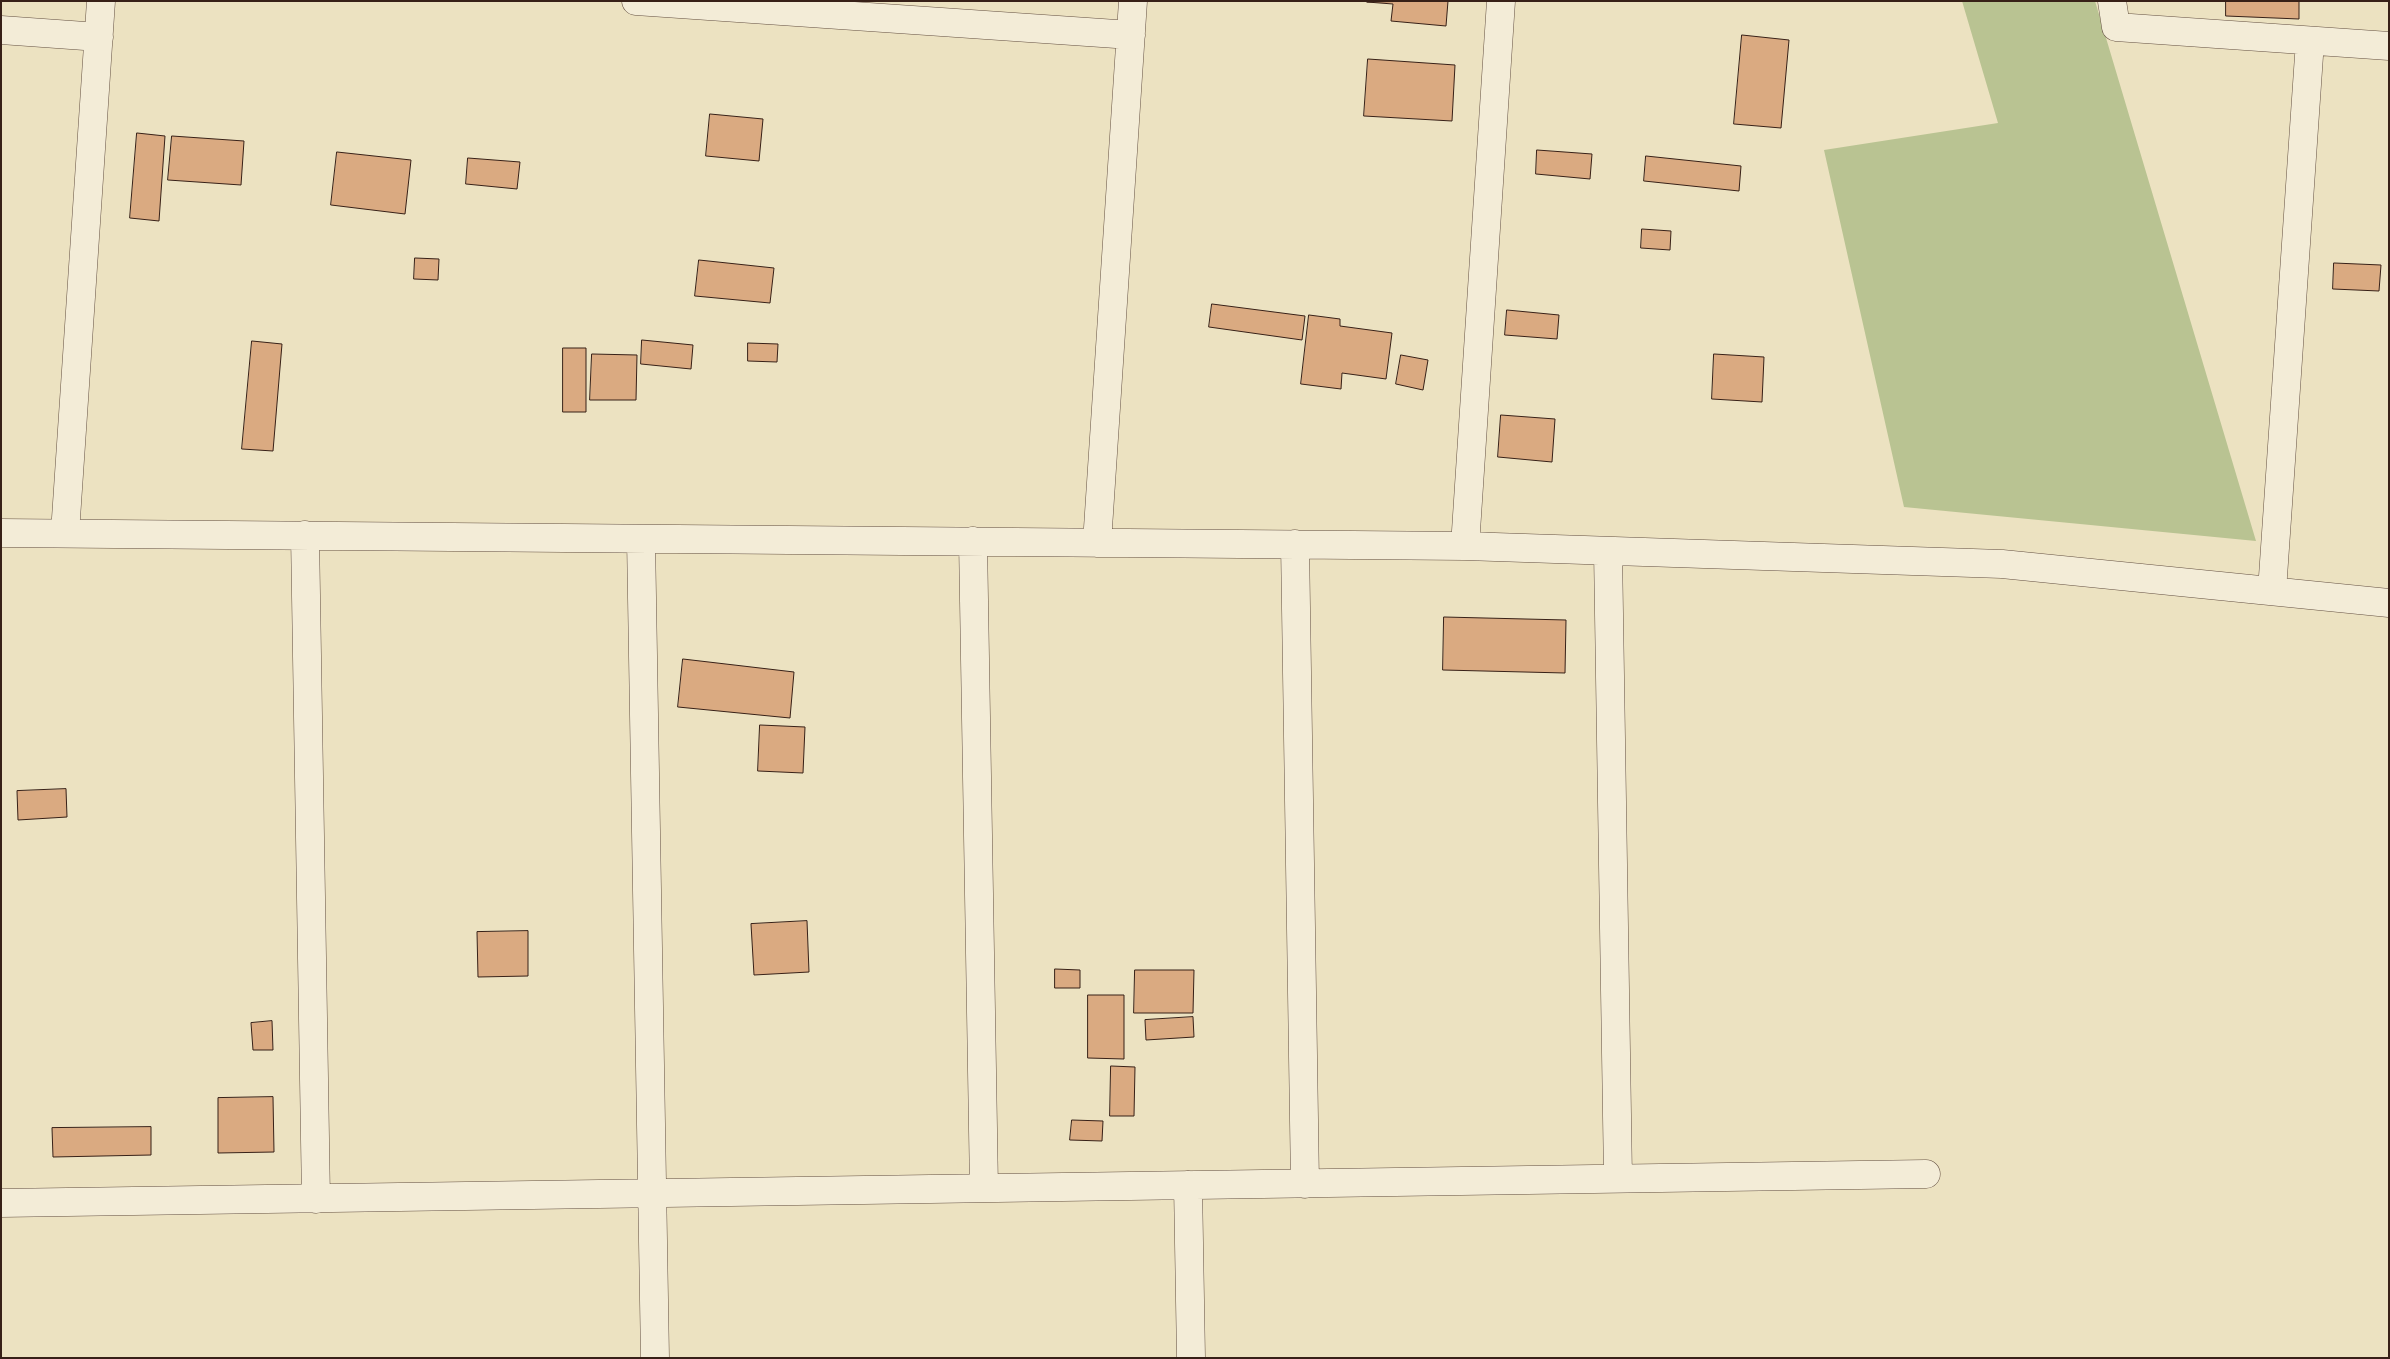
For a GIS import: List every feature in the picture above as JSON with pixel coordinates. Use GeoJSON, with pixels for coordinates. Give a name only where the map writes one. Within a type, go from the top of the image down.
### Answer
{"type":"FeatureCollection","features":[{"type":"Feature","properties":{"kind":"street"},"geometry":{"type":"LineString","coordinates":[[65,533],[101,1]]}},
{"type":"Feature","properties":{"kind":"street"},"geometry":{"type":"LineString","coordinates":[[636,1],[1131,35]]}},
{"type":"Feature","properties":{"kind":"street"},"geometry":{"type":"LineString","coordinates":[[1097,543],[1133,1]]}},
{"type":"Feature","properties":{"kind":"street"},"geometry":{"type":"LineString","coordinates":[[1464,546],[1501,1]]}},
{"type":"Feature","properties":{"kind":"street"},"geometry":{"type":"LineString","coordinates":[[2112,1],[2116,27],[2389,46]]}},
{"type":"Feature","properties":{"kind":"street"},"geometry":{"type":"LineString","coordinates":[[1,30],[99,37]]}},
{"type":"Feature","properties":{"kind":"street"},"geometry":{"type":"LineString","coordinates":[[2272,591],[2310,41]]}},
{"type":"Feature","properties":{"kind":"street"},"geometry":{"type":"LineString","coordinates":[[1,532],[1464,546],[2002,564],[2389,603]]}},
{"type":"Feature","properties":{"kind":"street"},"geometry":{"type":"LineString","coordinates":[[305,535],[316,1199]]}},
{"type":"Feature","properties":{"kind":"street"},"geometry":{"type":"LineString","coordinates":[[641,539],[655,1358]]}},
{"type":"Feature","properties":{"kind":"street"},"geometry":{"type":"LineString","coordinates":[[973,541],[984,1188]]}},
{"type":"Feature","properties":{"kind":"street"},"geometry":{"type":"LineString","coordinates":[[1294,544],[1305,1184]]}},
{"type":"Feature","properties":{"kind":"street"},"geometry":{"type":"LineString","coordinates":[[1608,551],[1618,1178]]}},
{"type":"Feature","properties":{"kind":"street"},"geometry":{"type":"LineString","coordinates":[[1,1203],[1926,1174]]}},
{"type":"Feature","properties":{"kind":"street"},"geometry":{"type":"LineString","coordinates":[[1188,1186],[1191,1358]]}},
{"type":"Feature","properties":{"kind":"green space"},"geometry":{"type":"Polygon","coordinates":[[[1962,1],[2095,1],[2256,541],[1904,507],[1824,150],[1998,123],[1962,1]]]}},
{"type":"Feature","properties":{"kind":"building"},"geometry":{"type":"Polygon","coordinates":[[[1448,1],[1446,26],[1391,21],[1393,4],[1367,2],[1448,1]]]}},
{"type":"Feature","properties":{"kind":"building"},"geometry":{"type":"Polygon","coordinates":[[[2226,1],[2299,1],[2299,19],[2226,16],[2226,1]]]}},
{"type":"Feature","properties":{"kind":"building"},"geometry":{"type":"Polygon","coordinates":[[[1742,35],[1789,40],[1781,128],[1734,124],[1742,35]]]}},
{"type":"Feature","properties":{"kind":"building"},"geometry":{"type":"Polygon","coordinates":[[[1368,59],[1455,65],[1452,121],[1364,116],[1368,59]]]}},
{"type":"Feature","properties":{"kind":"building"},"geometry":{"type":"Polygon","coordinates":[[[710,114],[763,119],[759,161],[706,156],[710,114]]]}},
{"type":"Feature","properties":{"kind":"building"},"geometry":{"type":"Polygon","coordinates":[[[137,133],[165,136],[159,221],[130,218],[137,133]]]}},
{"type":"Feature","properties":{"kind":"building"},"geometry":{"type":"Polygon","coordinates":[[[172,136],[244,141],[241,185],[168,180],[172,136]]]}},
{"type":"Feature","properties":{"kind":"building"},"geometry":{"type":"Polygon","coordinates":[[[1537,150],[1592,154],[1590,179],[1536,174],[1537,150]]]}},
{"type":"Feature","properties":{"kind":"building"},"geometry":{"type":"Polygon","coordinates":[[[337,152],[411,160],[405,214],[331,205],[337,152]]]}},
{"type":"Feature","properties":{"kind":"building"},"geometry":{"type":"Polygon","coordinates":[[[1646,156],[1741,166],[1739,191],[1644,181],[1646,156]]]}},
{"type":"Feature","properties":{"kind":"building"},"geometry":{"type":"Polygon","coordinates":[[[468,158],[520,162],[517,189],[466,184],[468,158]]]}},
{"type":"Feature","properties":{"kind":"building"},"geometry":{"type":"Polygon","coordinates":[[[1642,229],[1671,231],[1670,250],[1641,248],[1642,229]]]}},
{"type":"Feature","properties":{"kind":"building"},"geometry":{"type":"Polygon","coordinates":[[[415,258],[439,259],[438,280],[414,279],[415,258]]]}},
{"type":"Feature","properties":{"kind":"building"},"geometry":{"type":"Polygon","coordinates":[[[699,260],[774,268],[770,303],[695,296],[699,260]]]}},
{"type":"Feature","properties":{"kind":"building"},"geometry":{"type":"Polygon","coordinates":[[[2334,263],[2381,265],[2379,291],[2333,289],[2334,263]]]}},
{"type":"Feature","properties":{"kind":"building"},"geometry":{"type":"Polygon","coordinates":[[[1212,304],[1305,316],[1302,340],[1209,327],[1212,304]]]}},
{"type":"Feature","properties":{"kind":"building"},"geometry":{"type":"Polygon","coordinates":[[[1507,310],[1559,315],[1557,339],[1505,335],[1507,310]]]}},
{"type":"Feature","properties":{"kind":"building"},"geometry":{"type":"Polygon","coordinates":[[[1309,315],[1340,319],[1340,326],[1392,333],[1386,379],[1342,373],[1341,389],[1301,384],[1309,315]]]}},
{"type":"Feature","properties":{"kind":"building"},"geometry":{"type":"Polygon","coordinates":[[[642,340],[693,345],[691,369],[641,364],[642,340]]]}},
{"type":"Feature","properties":{"kind":"building"},"geometry":{"type":"Polygon","coordinates":[[[252,341],[282,344],[273,451],[242,449],[252,341]]]}},
{"type":"Feature","properties":{"kind":"building"},"geometry":{"type":"Polygon","coordinates":[[[748,343],[778,344],[777,362],[748,361],[748,343]]]}},
{"type":"Feature","properties":{"kind":"building"},"geometry":{"type":"Polygon","coordinates":[[[563,348],[586,348],[586,412],[563,412],[563,348]]]}},
{"type":"Feature","properties":{"kind":"building"},"geometry":{"type":"Polygon","coordinates":[[[592,354],[637,355],[636,400],[590,400],[592,354]]]}},
{"type":"Feature","properties":{"kind":"building"},"geometry":{"type":"Polygon","coordinates":[[[1714,354],[1764,357],[1762,402],[1712,399],[1714,354]]]}},
{"type":"Feature","properties":{"kind":"building"},"geometry":{"type":"Polygon","coordinates":[[[1401,355],[1428,360],[1423,390],[1396,384],[1401,355]]]}},
{"type":"Feature","properties":{"kind":"building"},"geometry":{"type":"Polygon","coordinates":[[[1501,415],[1555,419],[1552,462],[1498,457],[1501,415]]]}},
{"type":"Feature","properties":{"kind":"building"},"geometry":{"type":"Polygon","coordinates":[[[1444,617],[1566,620],[1565,673],[1443,670],[1444,617]]]}},
{"type":"Feature","properties":{"kind":"building"},"geometry":{"type":"Polygon","coordinates":[[[683,659],[794,672],[790,718],[678,707],[683,659]]]}},
{"type":"Feature","properties":{"kind":"building"},"geometry":{"type":"Polygon","coordinates":[[[760,725],[805,727],[803,773],[758,771],[760,725]]]}},
{"type":"Feature","properties":{"kind":"building"},"geometry":{"type":"Polygon","coordinates":[[[66,789],[67,817],[18,820],[17,791],[66,789]]]}},
{"type":"Feature","properties":{"kind":"building"},"geometry":{"type":"Polygon","coordinates":[[[807,921],[809,972],[754,975],[751,924],[807,921]]]}},
{"type":"Feature","properties":{"kind":"building"},"geometry":{"type":"Polygon","coordinates":[[[528,931],[528,976],[478,977],[477,932],[528,931]]]}},
{"type":"Feature","properties":{"kind":"building"},"geometry":{"type":"Polygon","coordinates":[[[1055,969],[1080,970],[1080,988],[1055,988],[1055,969]]]}},
{"type":"Feature","properties":{"kind":"building"},"geometry":{"type":"Polygon","coordinates":[[[1135,970],[1194,970],[1193,1013],[1134,1013],[1135,970]]]}},
{"type":"Feature","properties":{"kind":"building"},"geometry":{"type":"Polygon","coordinates":[[[1088,995],[1124,995],[1124,1059],[1088,1058],[1088,995]]]}},
{"type":"Feature","properties":{"kind":"building"},"geometry":{"type":"Polygon","coordinates":[[[1193,1017],[1194,1037],[1146,1040],[1145,1020],[1193,1017]]]}},
{"type":"Feature","properties":{"kind":"building"},"geometry":{"type":"Polygon","coordinates":[[[272,1021],[273,1050],[253,1050],[251,1023],[272,1021]]]}},
{"type":"Feature","properties":{"kind":"building"},"geometry":{"type":"Polygon","coordinates":[[[1111,1066],[1135,1067],[1134,1116],[1110,1116],[1111,1066]]]}},
{"type":"Feature","properties":{"kind":"building"},"geometry":{"type":"Polygon","coordinates":[[[273,1097],[274,1152],[218,1153],[218,1098],[273,1097]]]}},
{"type":"Feature","properties":{"kind":"building"},"geometry":{"type":"Polygon","coordinates":[[[1072,1120],[1103,1121],[1102,1141],[1070,1140],[1072,1120]]]}},
{"type":"Feature","properties":{"kind":"building"},"geometry":{"type":"Polygon","coordinates":[[[151,1127],[151,1155],[53,1157],[52,1128],[151,1127]]]}}]}
